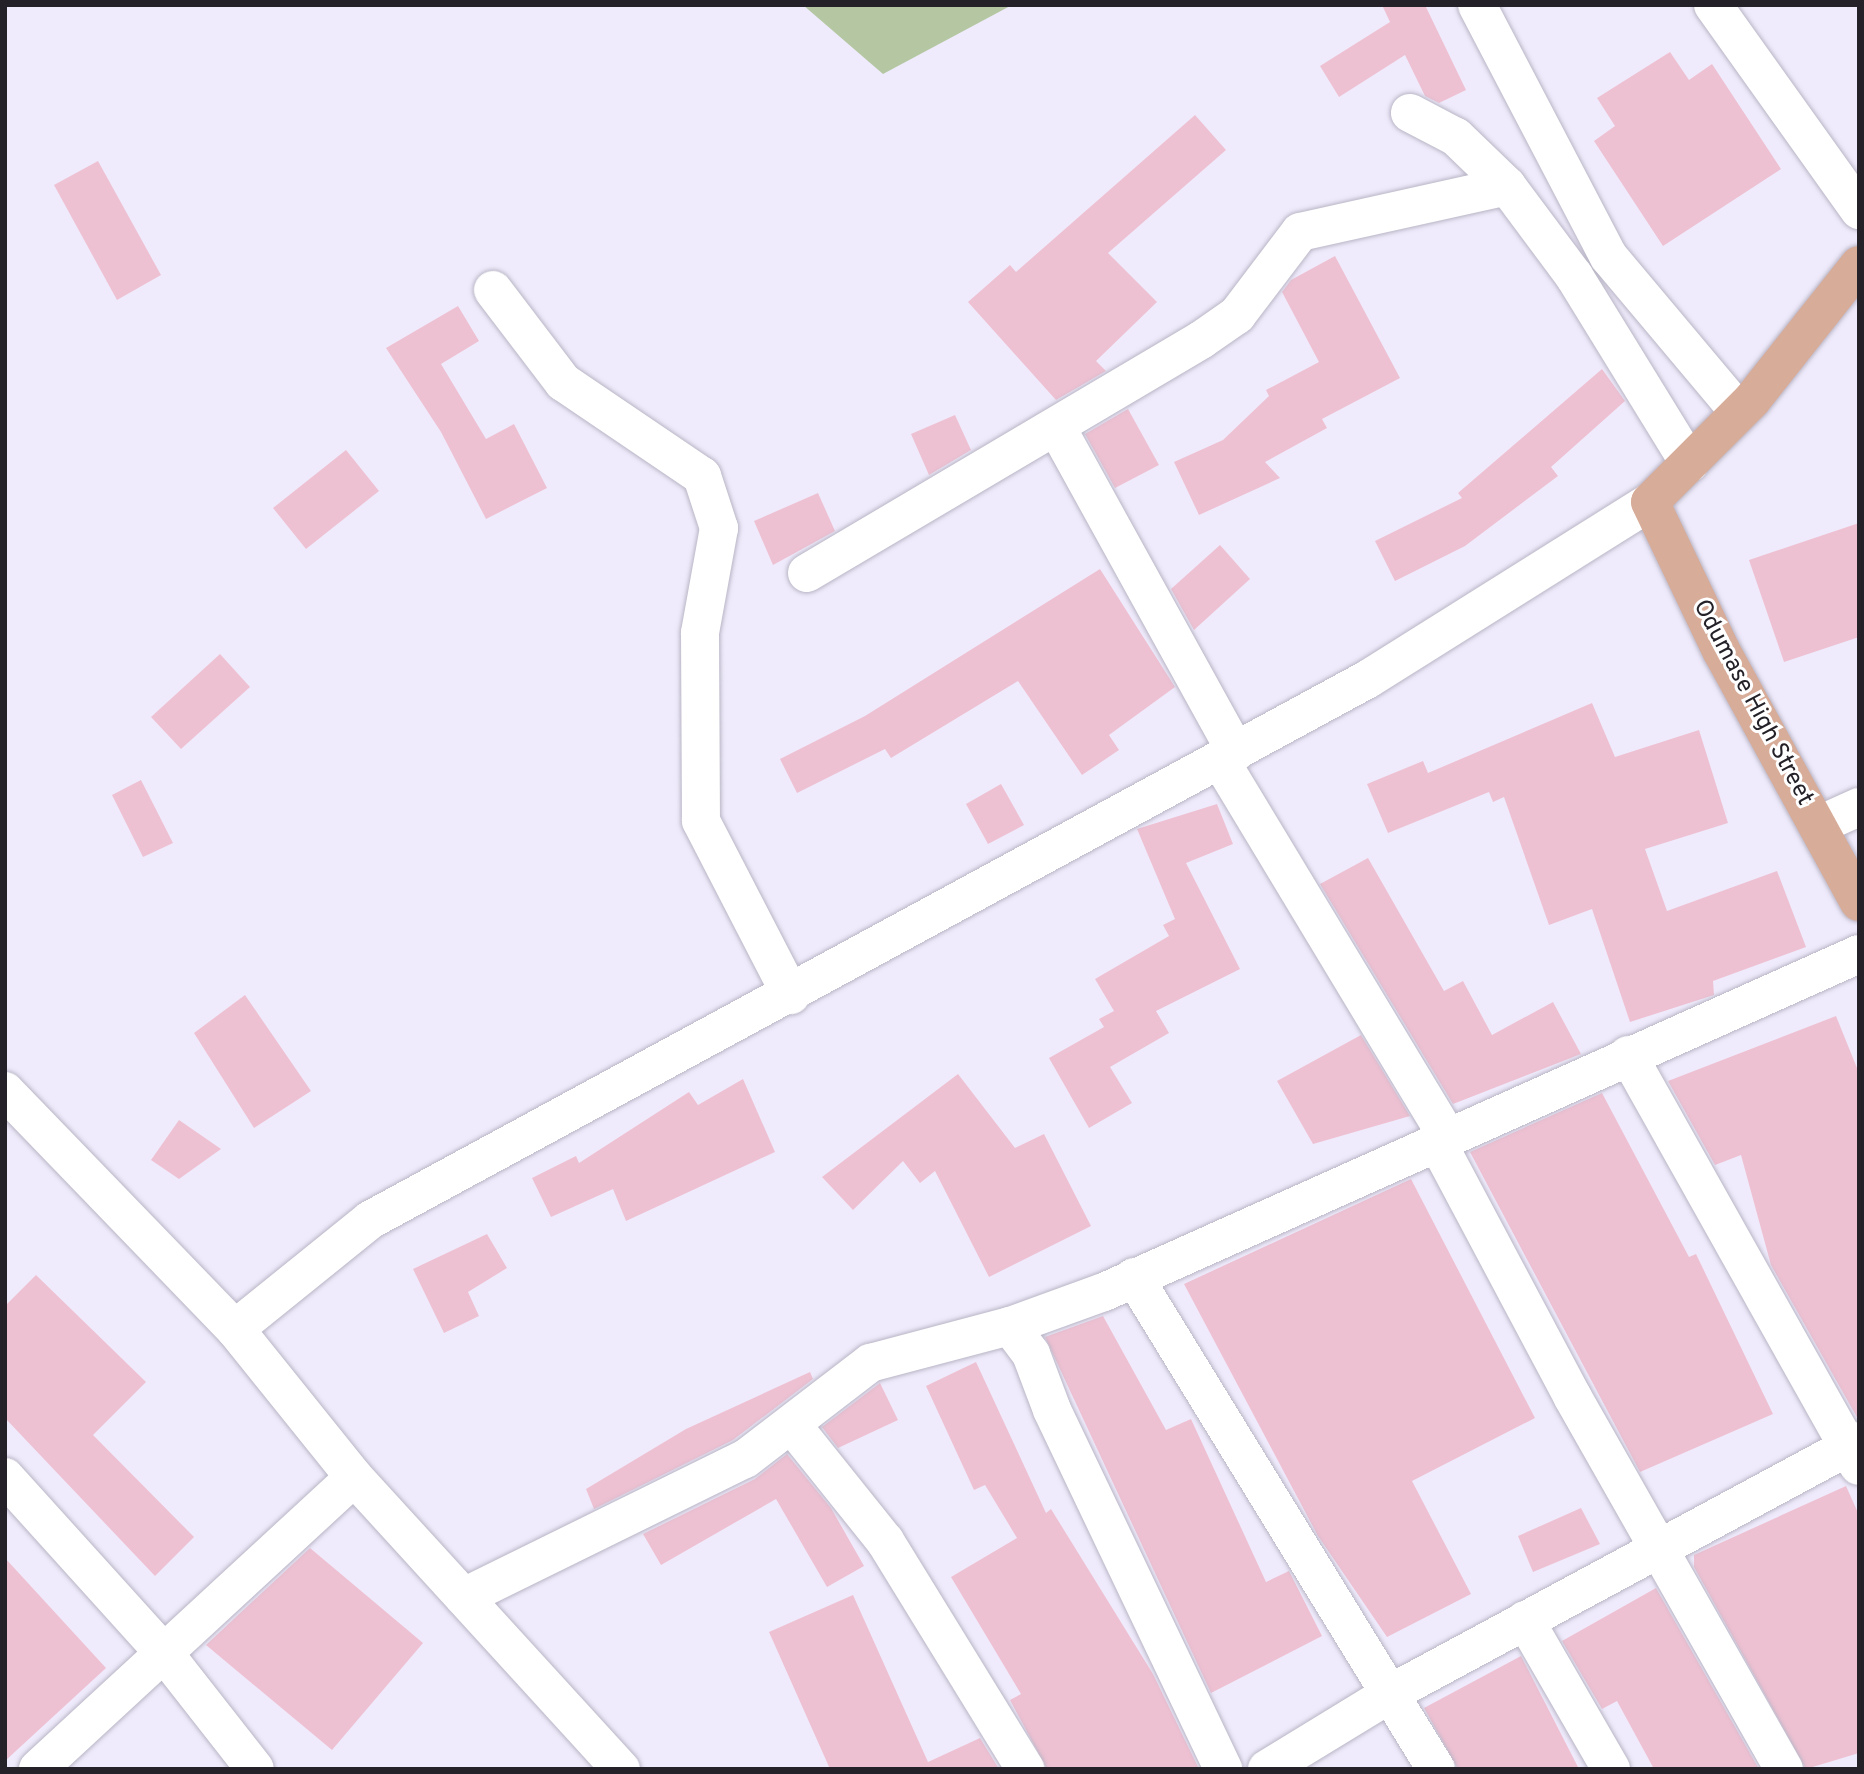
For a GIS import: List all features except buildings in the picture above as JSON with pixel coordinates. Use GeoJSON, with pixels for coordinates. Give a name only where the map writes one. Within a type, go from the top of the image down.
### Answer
{"type":"FeatureCollection","features":[{"type":"Feature","properties":{"kind":"main road"},"geometry":{"type":"LineString","coordinates":[[1650,502],[1738,412],[1859,265]]}},
{"type":"Feature","properties":{"kind":"main road","name":"Odumase High Street"},"geometry":{"type":"LineString","coordinates":[[1650,502],[1722,652],[1859,902]]}},
{"type":"Feature","properties":{"kind":"street"},"geometry":{"type":"LineString","coordinates":[[1476,5],[1609,257],[1738,412]]}},
{"type":"Feature","properties":{"kind":"street"},"geometry":{"type":"LineString","coordinates":[[1713,5],[1859,210]]}},
{"type":"Feature","properties":{"kind":"street"},"geometry":{"type":"LineString","coordinates":[[1410,113],[1455,137],[1507,186],[1574,276],[1689,463]]}},
{"type":"Feature","properties":{"kind":"street"},"geometry":{"type":"LineString","coordinates":[[807,573],[993,458],[1057,428],[1237,315],[1300,233],[1507,186]]}},
{"type":"Feature","properties":{"kind":"street"},"geometry":{"type":"LineString","coordinates":[[493,290],[563,382],[702,475],[719,528],[700,633],[701,821],[791,995]]}},
{"type":"Feature","properties":{"kind":"street"},"geometry":{"type":"LineString","coordinates":[[1057,428],[1228,756],[1442,1138],[1657,1549],[1784,1769]]}},
{"type":"Feature","properties":{"kind":"street"},"geometry":{"type":"LineString","coordinates":[[235,1329],[370,1220],[791,995],[1228,756],[1492,606],[1650,502]]}},
{"type":"Feature","properties":{"kind":"street"},"geometry":{"type":"LineString","coordinates":[[1818,825],[1859,807]]}},
{"type":"Feature","properties":{"kind":"street"},"geometry":{"type":"LineString","coordinates":[[464,1597],[745,1460],[870,1363],[1010,1326],[1134,1277],[1859,954]]}},
{"type":"Feature","properties":{"kind":"street"},"geometry":{"type":"LineString","coordinates":[[1267,1769],[1393,1692],[1525,1620],[1657,1549],[1855,1451],[1628,1055]]}},
{"type":"Feature","properties":{"kind":"street"},"geometry":{"type":"LineString","coordinates":[[5,1091],[235,1329],[354,1477],[621,1769]]}},
{"type":"Feature","properties":{"kind":"street"},"geometry":{"type":"LineString","coordinates":[[1134,1277],[1393,1692],[1436,1769]]}},
{"type":"Feature","properties":{"kind":"street"},"geometry":{"type":"LineString","coordinates":[[1010,1326],[1031,1354],[1052,1410],[1223,1769]]}},
{"type":"Feature","properties":{"kind":"street"},"geometry":{"type":"LineString","coordinates":[[792,1425],[885,1541],[1025,1769]]}},
{"type":"Feature","properties":{"kind":"street"},"geometry":{"type":"LineString","coordinates":[[5,1477],[164,1653],[255,1769]]}},
{"type":"Feature","properties":{"kind":"street"},"geometry":{"type":"LineString","coordinates":[[38,1769],[354,1477]]}},
{"type":"Feature","properties":{"kind":"street"},"geometry":{"type":"LineString","coordinates":[[1525,1620],[1611,1769]]}},
{"type":"Feature","properties":{"kind":"green space"},"geometry":{"type":"Polygon","coordinates":[[[803,5],[1012,5],[883,74],[803,5]]]}}]}
